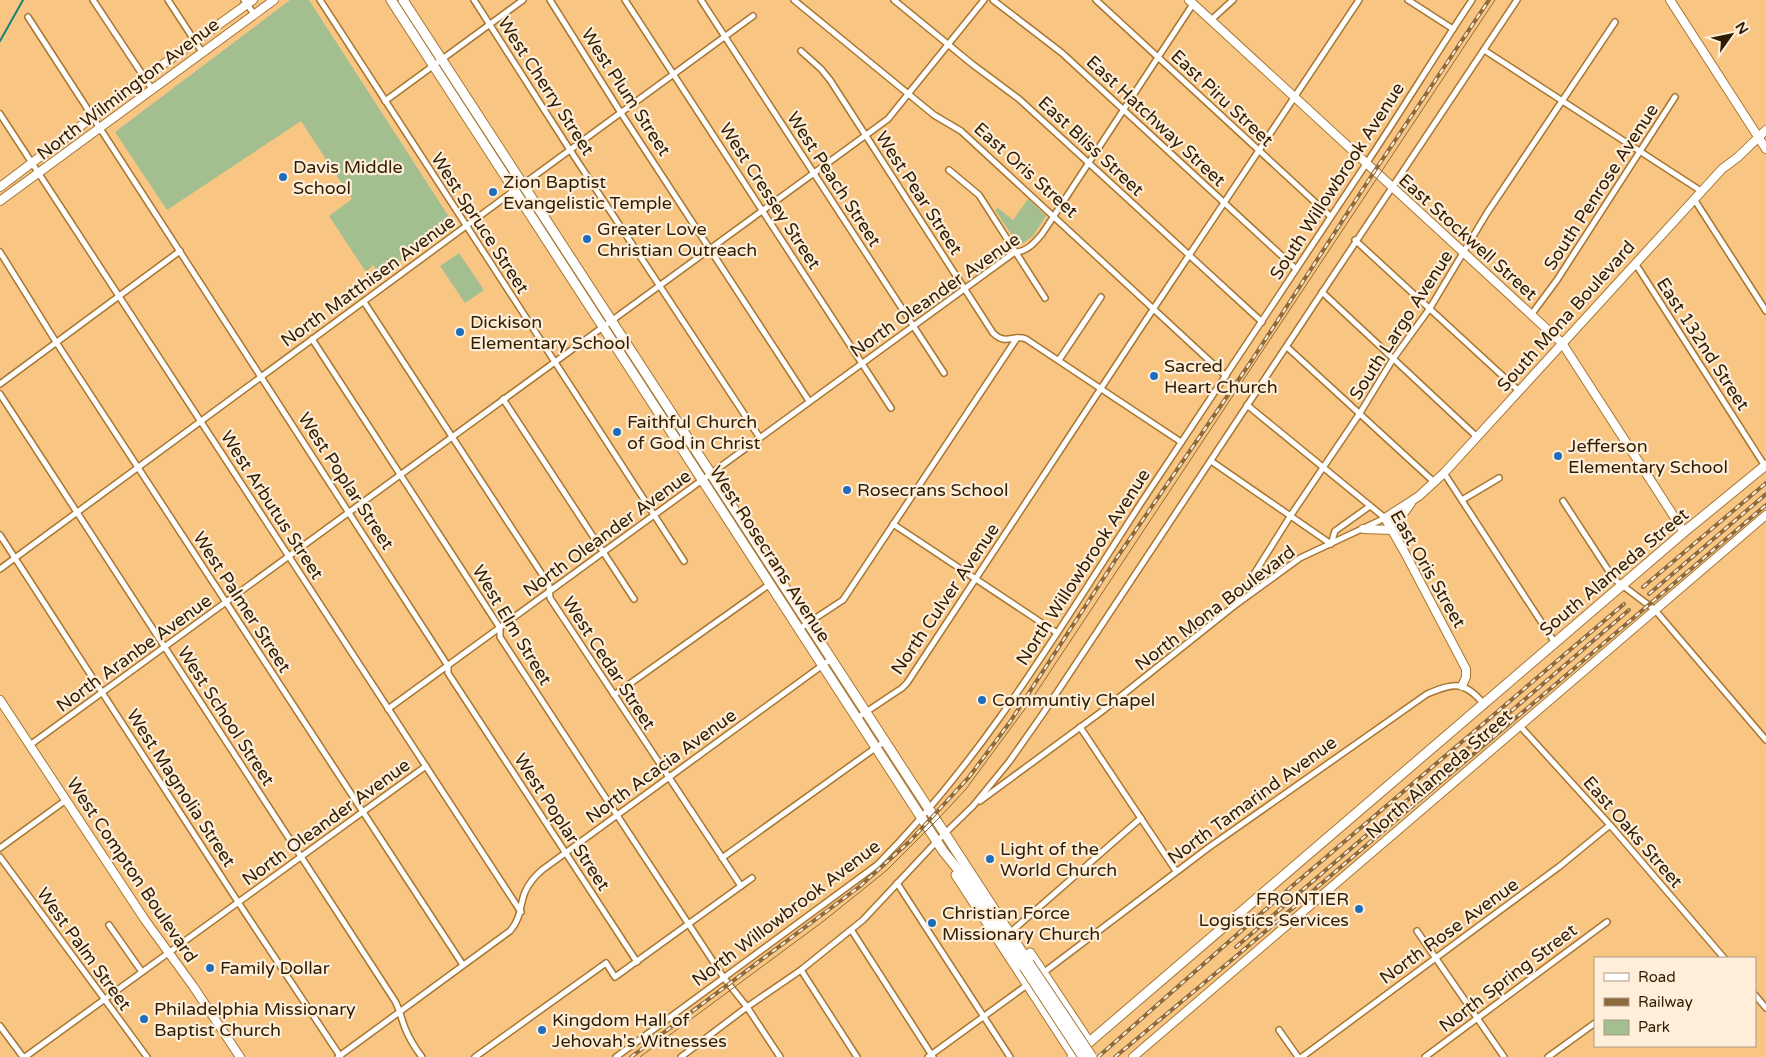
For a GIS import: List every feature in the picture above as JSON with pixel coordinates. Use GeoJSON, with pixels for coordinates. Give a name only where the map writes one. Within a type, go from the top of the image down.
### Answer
{"type":"FeatureCollection","features":[{"type":"Feature","properties":{"kind":"main road","name":"West Rosecrans Avenue"},"geometry":{"type":"LineString","coordinates":[[391,0],[434,66],[611,321],[948,837]]}},
{"type":"Feature","properties":{"kind":"main road","name":"West Rosecrans Avenue"},"geometry":{"type":"LineString","coordinates":[[403,0],[442,60],[603,327],[943,851]]}},
{"type":"Feature","properties":{"kind":"main road","name":"South Alameda Street"},"geometry":{"type":"LineString","coordinates":[[1485,705],[1684,532],[1766,466]]}},
{"type":"Feature","properties":{"kind":"main road","name":"North Alameda Street"},"geometry":{"type":"LineString","coordinates":[[1076,1057],[1089,1042],[1485,705]]}},
{"type":"Feature","properties":{"kind":"main road"},"geometry":{"type":"LineString","coordinates":[[948,837],[971,866],[1089,1042]]}},
{"type":"Feature","properties":{"kind":"main road"},"geometry":{"type":"LineString","coordinates":[[948,837],[1026,965],[1076,1057]]}},
{"type":"Feature","properties":{"kind":"main road"},"geometry":{"type":"LineString","coordinates":[[943,851],[968,882],[1092,1057]]}},
{"type":"Feature","properties":{"kind":"main road"},"geometry":{"type":"LineString","coordinates":[[943,851],[960,882],[1076,1057]]}},
{"type":"Feature","properties":{"kind":"street"},"geometry":{"type":"LineString","coordinates":[[93,0],[152,89]]}},
{"type":"Feature","properties":{"kind":"street"},"geometry":{"type":"LineString","coordinates":[[168,0],[202,52]]}},
{"type":"Feature","properties":{"kind":"street","name":"North Wilmington Avenue"},"geometry":{"type":"LineString","coordinates":[[0,201],[274,0]]}},
{"type":"Feature","properties":{"kind":"street","name":"West Spruce Street"},"geometry":{"type":"LineString","coordinates":[[320,0],[684,560]]}},
{"type":"Feature","properties":{"kind":"street","name":"West Cherry Street"},"geometry":{"type":"LineString","coordinates":[[474,0],[570,150],[760,438]]}},
{"type":"Feature","properties":{"kind":"street"},"geometry":{"type":"LineString","coordinates":[[385,101],[523,0]]}},
{"type":"Feature","properties":{"kind":"street","name":"West Plum Street"},"geometry":{"type":"LineString","coordinates":[[550,0],[621,113],[711,248],[809,401]]}},
{"type":"Feature","properties":{"kind":"street","name":"West Cressey Street"},"geometry":{"type":"LineString","coordinates":[[625,0],[891,408]]}},
{"type":"Feature","properties":{"kind":"street","name":"West Peach Street"},"geometry":{"type":"LineString","coordinates":[[700,0],[944,373]]}},
{"type":"Feature","properties":{"kind":"street","name":"East Oris Street"},"geometry":{"type":"LineString","coordinates":[[794,0],[934,114],[961,131],[1226,376]]}},
{"type":"Feature","properties":{"kind":"street","name":"East Bliss Street"},"geometry":{"type":"LineString","coordinates":[[894,0],[948,45],[1019,99],[1262,322]]}},
{"type":"Feature","properties":{"kind":"street"},"geometry":{"type":"LineString","coordinates":[[634,598],[503,399],[888,119],[984,0]]}},
{"type":"Feature","properties":{"kind":"street","name":"East Hatchway Street"},"geometry":{"type":"LineString","coordinates":[[993,0],[1062,53],[1295,268]]}},
{"type":"Feature","properties":{"kind":"street","name":"East Piru Street"},"geometry":{"type":"LineString","coordinates":[[1096,0],[1330,216]]}},
{"type":"Feature","properties":{"kind":"street"},"geometry":{"type":"LineString","coordinates":[[1211,20],[1233,0]]}},
{"type":"Feature","properties":{"kind":"street","name":"North Culver Avenue"},"geometry":{"type":"LineString","coordinates":[[857,718],[907,683],[1359,0]]}},
{"type":"Feature","properties":{"kind":"street"},"geometry":{"type":"LineString","coordinates":[[1408,0],[1453,29]]}},
{"type":"Feature","properties":{"kind":"street","name":"South Willowbrook Avenue"},"geometry":{"type":"LineString","coordinates":[[1226,376],[1472,0]]}},
{"type":"Feature","properties":{"kind":"street"},"geometry":{"type":"LineString","coordinates":[[681,1057],[852,931],[875,909],[937,841],[948,837],[1009,762],[1287,347],[1355,240],[1392,188],[1517,0]]}},
{"type":"Feature","properties":{"kind":"street"},"geometry":{"type":"LineString","coordinates":[[1670,0],[1766,149]]}},
{"type":"Feature","properties":{"kind":"street"},"geometry":{"type":"LineString","coordinates":[[248,1],[254,14]]}},
{"type":"Feature","properties":{"kind":"street","name":"North Wilmington Avenue"},"geometry":{"type":"LineString","coordinates":[[0,187],[144,78],[196,42],[248,1]]}},
{"type":"Feature","properties":{"kind":"street","name":"North Oleander Avenue"},"geometry":{"type":"LineString","coordinates":[[388,709],[964,288],[1015,252],[1026,249],[1036,241],[1124,110],[1191,2]]}},
{"type":"Feature","properties":{"kind":"street","name":"East Stockwell Street"},"geometry":{"type":"LineString","coordinates":[[1191,2],[1562,343],[1684,532]]}},
{"type":"Feature","properties":{"kind":"street","name":"North Matthisen Avenue"},"geometry":{"type":"LineString","coordinates":[[0,569],[753,16]]}},
{"type":"Feature","properties":{"kind":"street","name":"West Poplar Street"},"geometry":{"type":"LineString","coordinates":[[28,17],[448,666],[448,673],[637,962]]}},
{"type":"Feature","properties":{"kind":"street","name":"South Largo Avenue"},"geometry":{"type":"LineString","coordinates":[[1234,606],[1393,359],[1430,308],[1487,213],[1615,22]]}},
{"type":"Feature","properties":{"kind":"street"},"geometry":{"type":"LineString","coordinates":[[1484,50],[1701,191]]}},
{"type":"Feature","properties":{"kind":"street","name":"West Pear Street"},"geometry":{"type":"LineString","coordinates":[[801,51],[821,69],[998,338],[1003,340],[1017,338]]}},
{"type":"Feature","properties":{"kind":"street","name":"South Penrose Avenue"},"geometry":{"type":"LineString","coordinates":[[1531,315],[1556,280],[1675,97]]}},
{"type":"Feature","properties":{"kind":"street","name":"West Arbutus Street"},"geometry":{"type":"LineString","coordinates":[[0,114],[521,912]]}},
{"type":"Feature","properties":{"kind":"street","name":"South Mona Boulevard"},"geometry":{"type":"LineString","coordinates":[[1385,518],[1412,501],[1444,473],[1701,191],[1722,169],[1738,158],[1766,130]]}},
{"type":"Feature","properties":{"kind":"street"},"geometry":{"type":"LineString","coordinates":[[949,170],[979,195],[1046,298]]}},
{"type":"Feature","properties":{"kind":"street"},"geometry":{"type":"LineString","coordinates":[[1694,199],[1766,311]]}},
{"type":"Feature","properties":{"kind":"street"},"geometry":{"type":"LineString","coordinates":[[1355,240],[1519,391]]}},
{"type":"Feature","properties":{"kind":"street"},"geometry":{"type":"LineString","coordinates":[[0,384],[180,251]]}},
{"type":"Feature","properties":{"kind":"street","name":"West Palmer Street"},"geometry":{"type":"LineString","coordinates":[[0,252],[56,342],[463,965]]}},
{"type":"Feature","properties":{"kind":"street","name":"East 132nd Street"},"geometry":{"type":"LineString","coordinates":[[1634,263],[1766,466]]}},
{"type":"Feature","properties":{"kind":"street"},"geometry":{"type":"LineString","coordinates":[[1322,292],[1477,437]]}},
{"type":"Feature","properties":{"kind":"street"},"geometry":{"type":"LineString","coordinates":[[1059,360],[1101,297]]}},
{"type":"Feature","properties":{"kind":"street","name":"West Cedar Street"},"geometry":{"type":"LineString","coordinates":[[364,302],[550,585],[550,598],[741,886]]}},
{"type":"Feature","properties":{"kind":"street"},"geometry":{"type":"LineString","coordinates":[[799,629],[843,600],[1017,338],[1026,339],[1181,442]]}},
{"type":"Feature","properties":{"kind":"street","name":"West Elm Street"},"geometry":{"type":"LineString","coordinates":[[312,339],[500,628],[500,636],[688,924],[780,1057]]}},
{"type":"Feature","properties":{"kind":"street"},"geometry":{"type":"LineString","coordinates":[[1287,347],[1434,482]]}},
{"type":"Feature","properties":{"kind":"street","name":"North Willowbrook Avenue"},"geometry":{"type":"LineString","coordinates":[[616,1057],[877,865],[924,821],[928,808],[1016,695],[1226,376]]}},
{"type":"Feature","properties":{"kind":"street","name":"West School Street"},"geometry":{"type":"LineString","coordinates":[[0,394],[400,1010],[405,1028],[422,1057]]}},
{"type":"Feature","properties":{"kind":"street","name":"North Aranbe Avenue"},"geometry":{"type":"LineString","coordinates":[[30,745],[503,399]]}},
{"type":"Feature","properties":{"kind":"street","name":"East Oris Street"},"geometry":{"type":"LineString","coordinates":[[1247,405],[1385,518],[1466,669],[1466,677],[1462,686]]}},
{"type":"Feature","properties":{"kind":"street"},"geometry":{"type":"LineString","coordinates":[[1210,461],[1331,544],[1335,531],[1370,506]]}},
{"type":"Feature","properties":{"kind":"street"},"geometry":{"type":"LineString","coordinates":[[1444,473],[1555,643]]}},
{"type":"Feature","properties":{"kind":"street"},"geometry":{"type":"LineString","coordinates":[[1462,500],[1499,478]]}},
{"type":"Feature","properties":{"kind":"street"},"geometry":{"type":"LineString","coordinates":[[1363,529],[1392,530],[1407,511],[1412,501]]}},
{"type":"Feature","properties":{"kind":"street"},"geometry":{"type":"LineString","coordinates":[[1563,501],[1614,579],[1622,587],[1655,610],[1766,740]]}},
{"type":"Feature","properties":{"kind":"street","name":"North Alameda Street"},"geometry":{"type":"LineString","coordinates":[[1134,1057],[1766,515]]}},
{"type":"Feature","properties":{"kind":"street","name":"North Mona Boulevard"},"geometry":{"type":"LineString","coordinates":[[973,806],[1080,727],[1234,606],[1300,558],[1385,518]]}},
{"type":"Feature","properties":{"kind":"street"},"geometry":{"type":"LineString","coordinates":[[893,524],[1056,633]]}},
{"type":"Feature","properties":{"kind":"street","name":"West Magnolia Street"},"geometry":{"type":"LineString","coordinates":[[0,535],[339,1056]]}},
{"type":"Feature","properties":{"kind":"street"},"geometry":{"type":"LineString","coordinates":[[614,695],[770,584]]}},
{"type":"Feature","properties":{"kind":"street","name":"North Acacia Avenue"},"geometry":{"type":"LineString","coordinates":[[339,1056],[510,931],[517,924],[525,891],[535,876],[831,659]]}},
{"type":"Feature","properties":{"kind":"street"},"geometry":{"type":"LineString","coordinates":[[1462,686],[1470,689],[1485,705]]}},
{"type":"Feature","properties":{"kind":"street","name":"North Tamarind Avenue"},"geometry":{"type":"LineString","coordinates":[[1043,974],[1176,871],[1415,701],[1439,689],[1462,686]]}},
{"type":"Feature","properties":{"kind":"street","name":"West Compton Boulevard"},"geometry":{"type":"LineString","coordinates":[[0,700],[240,1057]]}},
{"type":"Feature","properties":{"kind":"street","name":"East Oaks Street"},"geometry":{"type":"LineString","coordinates":[[1520,726],[1610,825],[1723,957]]}},
{"type":"Feature","properties":{"kind":"street"},"geometry":{"type":"LineString","coordinates":[[1080,727],[1176,871]]}},
{"type":"Feature","properties":{"kind":"street"},"geometry":{"type":"LineString","coordinates":[[722,858],[884,741]]}},
{"type":"Feature","properties":{"kind":"street","name":"North Oleander Avenue"},"geometry":{"type":"LineString","coordinates":[[24,1057],[426,766]]}},
{"type":"Feature","properties":{"kind":"street"},"geometry":{"type":"LineString","coordinates":[[1,845],[66,800]]}},
{"type":"Feature","properties":{"kind":"street"},"geometry":{"type":"LineString","coordinates":[[1013,930],[1141,818]]}},
{"type":"Feature","properties":{"kind":"street","name":"North Rose Avenue"},"geometry":{"type":"LineString","coordinates":[[1302,1057],[1560,866],[1610,825]]}},
{"type":"Feature","properties":{"kind":"street","name":"West Palm Street"},"geometry":{"type":"LineString","coordinates":[[0,857],[147,1057]]}},
{"type":"Feature","properties":{"kind":"street"},"geometry":{"type":"LineString","coordinates":[[475,1057],[606,963],[615,977],[752,878]]}},
{"type":"Feature","properties":{"kind":"street"},"geometry":{"type":"LineString","coordinates":[[897,883],[1010,1057]]}},
{"type":"Feature","properties":{"kind":"street","name":"North Spring Street"},"geometry":{"type":"LineString","coordinates":[[1425,1057],[1607,922]]}},
{"type":"Feature","properties":{"kind":"street"},"geometry":{"type":"LineString","coordinates":[[109,925],[142,972]]}},
{"type":"Feature","properties":{"kind":"street"},"geometry":{"type":"LineString","coordinates":[[852,931],[930,1056],[1027,985]]}},
{"type":"Feature","properties":{"kind":"street"},"geometry":{"type":"LineString","coordinates":[[1417,931],[1504,1057]]}},
{"type":"Feature","properties":{"kind":"street"},"geometry":{"type":"LineString","coordinates":[[801,970],[857,1057]]}},
{"type":"Feature","properties":{"kind":"street"},"geometry":{"type":"LineString","coordinates":[[1756,996],[1766,1008]]}},
{"type":"Feature","properties":{"kind":"street"},"geometry":{"type":"LineString","coordinates":[[1548,1057],[1594,1024]]}},
{"type":"Feature","properties":{"kind":"street"},"geometry":{"type":"LineString","coordinates":[[0,1026],[24,1057]]}},
{"type":"Feature","properties":{"kind":"street"},"geometry":{"type":"LineString","coordinates":[[1279,1030],[1298,1057]]}},
{"type":"Feature","properties":{"kind":"green space"},"geometry":{"type":"Polygon","coordinates":[[[290,0],[309,0],[451,220],[381,277],[373,265],[366,272],[329,216],[352,199],[301,121],[167,210],[115,132],[290,0]]]}},
{"type":"Feature","properties":{"kind":"green space"},"geometry":{"type":"Polygon","coordinates":[[[1028,199],[1046,216],[1033,236],[1019,246],[995,210],[998,208],[1013,220],[1028,199]]]}},
{"type":"Feature","properties":{"kind":"green space"},"geometry":{"type":"Polygon","coordinates":[[[459,253],[484,290],[465,303],[440,266],[459,253]]]}},
{"type":"Feature","properties":{"kind":"waterway"},"geometry":{"type":"LineString","coordinates":[[0,41],[23,0]]}},
{"type":"Feature","properties":{"kind":"tram line"},"geometry":{"type":"LineString","coordinates":[[640,1057],[825,920],[886,871],[966,789],[1030,702],[1495,0]]}},
{"type":"Feature","properties":{"kind":"railway"},"geometry":{"type":"LineString","coordinates":[[631,1057],[859,887],[910,841],[969,777],[1010,722],[1116,559],[1252,360],[1489,0]]}},
{"type":"Feature","properties":{"kind":"railway"},"geometry":{"type":"LineString","coordinates":[[1643,587],[1766,483]]}},
{"type":"Feature","properties":{"kind":"railway"},"geometry":{"type":"LineString","coordinates":[[1649,594],[1766,494]]}},
{"type":"Feature","properties":{"kind":"railway"},"geometry":{"type":"LineString","coordinates":[[1115,1057],[1766,505]]}},
{"type":"Feature","properties":{"kind":"railway"},"geometry":{"type":"LineString","coordinates":[[1098,1057],[1291,887],[1624,604]]}},
{"type":"Feature","properties":{"kind":"railway"},"geometry":{"type":"LineString","coordinates":[[1236,947],[1629,610]]}},
{"type":"Feature","properties":{"kind":"place","name":"Davis Middle School"},"geometry":{"type":"Point","coordinates":[283,177]}},
{"type":"Feature","properties":{"kind":"place","name":"Zion Baptist Evangelistic Temple"},"geometry":{"type":"Point","coordinates":[493,192]}},
{"type":"Feature","properties":{"kind":"place","name":"Greater Love Christian Outreach"},"geometry":{"type":"Point","coordinates":[587,239]}},
{"type":"Feature","properties":{"kind":"place","name":"Dickison Elementary School"},"geometry":{"type":"Point","coordinates":[460,332]}},
{"type":"Feature","properties":{"kind":"place","name":"Sacred Heart Church"},"geometry":{"type":"Point","coordinates":[1154,376]}},
{"type":"Feature","properties":{"kind":"place","name":"Faithful Church of God in Christ"},"geometry":{"type":"Point","coordinates":[617,432]}},
{"type":"Feature","properties":{"kind":"place","name":"Jefferson Elementary School"},"geometry":{"type":"Point","coordinates":[1558,456]}},
{"type":"Feature","properties":{"kind":"place","name":"Rosecrans School"},"geometry":{"type":"Point","coordinates":[847,490]}},
{"type":"Feature","properties":{"kind":"place","name":"Communtiy Chapel"},"geometry":{"type":"Point","coordinates":[982,700]}},
{"type":"Feature","properties":{"kind":"place","name":"Light of the World Church"},"geometry":{"type":"Point","coordinates":[990,859]}},
{"type":"Feature","properties":{"kind":"place","name":"FRONTIER Logistics Services"},"geometry":{"type":"Point","coordinates":[1359,909]}},
{"type":"Feature","properties":{"kind":"place","name":"Christian Force Missionary Church"},"geometry":{"type":"Point","coordinates":[932,923]}},
{"type":"Feature","properties":{"kind":"place","name":"Family Dollar"},"geometry":{"type":"Point","coordinates":[210,968]}},
{"type":"Feature","properties":{"kind":"place","name":"Philadelphia Missionary Baptist Church"},"geometry":{"type":"Point","coordinates":[144,1019]}},
{"type":"Feature","properties":{"kind":"place","name":"Kingdom Hall of Jehovah's Witnesses"},"geometry":{"type":"Point","coordinates":[542,1030]}}]}
